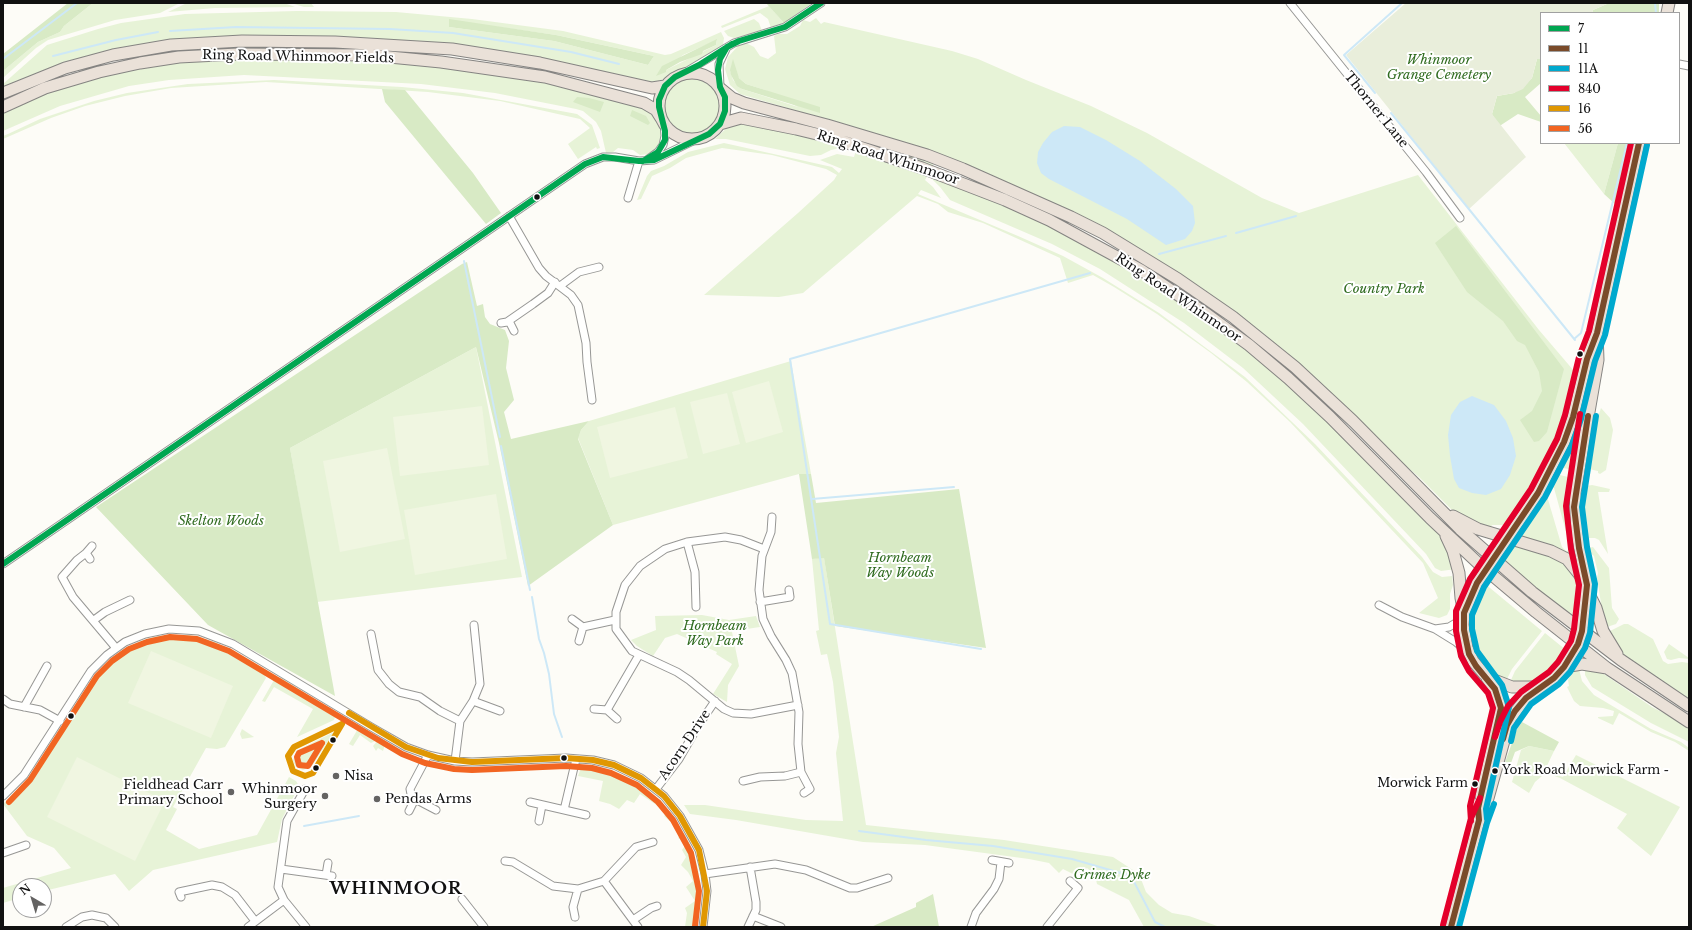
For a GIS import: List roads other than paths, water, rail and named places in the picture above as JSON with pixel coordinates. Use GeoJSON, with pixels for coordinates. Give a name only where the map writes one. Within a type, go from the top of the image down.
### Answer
{"type":"FeatureCollection","features":[{"type":"Feature","properties":{"kind":"highway","name":"Ring Road Whinmoor Fields"},"geometry":{"type":"LineString","coordinates":[[3,93],[65,68],[113,55],[171,45],[242,41],[335,42],[452,49],[540,63],[652,88],[665,86]]}},
{"type":"Feature","properties":{"kind":"highway","name":"Ring Road Whinmoor Fields"},"geometry":{"type":"LineString","coordinates":[[3,107],[46,88],[99,72],[140,63],[179,57],[238,54],[369,55],[441,62],[545,77],[644,102],[656,110],[662,121]]}},
{"type":"Feature","properties":{"kind":"highway"},"geometry":{"type":"LineString","coordinates":[[684,73],[700,73],[714,81],[720,88],[726,105],[724,116],[720,124],[709,134],[697,139],[681,137],[668,129],[662,121],[659,100],[665,86],[675,77],[684,73]]}},
{"type":"Feature","properties":{"kind":"highway","name":"Ring Road Whinmoor"},"geometry":{"type":"LineString","coordinates":[[720,88],[732,98],[744,103],[859,141],[922,168],[1005,200],[1084,238],[1141,270],[1205,313],[1288,378],[1330,417],[1444,531],[1486,569],[1607,668],[1689,722]]}},
{"type":"Feature","properties":{"kind":"highway","name":"Ring Road Whinmoor"},"geometry":{"type":"LineString","coordinates":[[720,124],[734,118],[747,119],[927,155],[1015,191],[1071,217],[1142,256],[1203,296],[1295,367],[1353,421],[1443,510],[1460,529],[1493,559],[1582,631],[1621,660],[1689,706]]}},
{"type":"Feature","properties":{"kind":"highway"},"geometry":{"type":"LineString","coordinates":[[1464,616],[1472,593],[1486,569],[1544,483],[1564,442],[1573,417],[1587,359],[1597,333],[1639,144]]}},
{"type":"Feature","properties":{"kind":"highway"},"geometry":{"type":"LineString","coordinates":[[1597,333],[1598,360],[1578,475],[1574,507],[1576,534],[1587,587],[1596,608],[1603,631],[1621,660]]}},
{"type":"Feature","properties":{"kind":"highway","name":"Ring Road Whinmoor"},"geometry":{"type":"LineString","coordinates":[[1443,510],[1478,529],[1546,549],[1567,559],[1587,587]]}},
{"type":"Feature","properties":{"kind":"highway","name":"Ring Road Whinmoor"},"geometry":{"type":"LineString","coordinates":[[1444,531],[1456,559],[1466,642],[1469,654]]}},
{"type":"Feature","properties":{"kind":"highway"},"geometry":{"type":"LineString","coordinates":[[1478,820],[1485,809],[1510,719],[1520,704],[1540,687],[1554,678],[1564,667],[1578,644],[1582,631],[1587,587]]}},
{"type":"Feature","properties":{"kind":"highway"},"geometry":{"type":"LineString","coordinates":[[1451,927],[1478,820],[1478,808],[1501,708],[1495,689],[1469,654]]}},
{"type":"Feature","properties":{"kind":"highway"},"geometry":{"type":"LineString","coordinates":[[1564,667],[1582,664],[1607,668]]}},
{"type":"Feature","properties":{"kind":"highway"},"geometry":{"type":"LineString","coordinates":[[1484,674],[1494,680],[1512,687],[1540,687]]}},
{"type":"Feature","properties":{"kind":"street"},"geometry":{"type":"LineString","coordinates":[[684,73],[734,43],[785,27],[821,3]]}},
{"type":"Feature","properties":{"kind":"street","name":"Thorner Lane"},"geometry":{"type":"LineString","coordinates":[[1290,3],[1426,172],[1460,218]]}},
{"type":"Feature","properties":{"kind":"street"},"geometry":{"type":"LineString","coordinates":[[720,88],[719,64],[727,47]]}},
{"type":"Feature","properties":{"kind":"street"},"geometry":{"type":"LineString","coordinates":[[628,198],[642,161],[658,152],[663,144],[665,136],[662,121]]}},
{"type":"Feature","properties":{"kind":"street"},"geometry":{"type":"LineString","coordinates":[[3,564],[585,164],[595,159],[615,157],[642,161],[662,158],[677,148],[697,139]]}},
{"type":"Feature","properties":{"kind":"street"},"geometry":{"type":"LineString","coordinates":[[509,216],[524,240],[532,258],[546,276],[571,294],[578,305],[582,320],[592,400]]}},
{"type":"Feature","properties":{"kind":"street"},"geometry":{"type":"LineString","coordinates":[[501,323],[509,321],[558,284],[579,272],[599,267]]}},
{"type":"Feature","properties":{"kind":"street"},"geometry":{"type":"LineString","coordinates":[[509,321],[514,331]]}},
{"type":"Feature","properties":{"kind":"street"},"geometry":{"type":"LineString","coordinates":[[772,517],[771,532],[764,548],[759,580],[760,602],[763,619],[767,628],[789,667],[798,705],[801,772],[810,789],[804,793]]}},
{"type":"Feature","properties":{"kind":"street"},"geometry":{"type":"LineString","coordinates":[[764,548],[734,538],[710,538],[687,542],[665,549],[634,572],[620,594],[615,620],[620,636],[632,651],[639,656],[677,672],[724,709],[740,714],[798,705]]}},
{"type":"Feature","properties":{"kind":"street"},"geometry":{"type":"LineString","coordinates":[[687,542],[695,572],[696,606]]}},
{"type":"Feature","properties":{"kind":"street"},"geometry":{"type":"LineString","coordinates":[[92,546],[88,556],[77,560],[62,577],[73,597],[94,620],[116,648]]}},
{"type":"Feature","properties":{"kind":"street"},"geometry":{"type":"LineString","coordinates":[[760,602],[790,597],[789,590]]}},
{"type":"Feature","properties":{"kind":"street"},"geometry":{"type":"LineString","coordinates":[[94,620],[105,612],[130,600]]}},
{"type":"Feature","properties":{"kind":"street"},"geometry":{"type":"LineString","coordinates":[[1379,605],[1402,617],[1435,629],[1456,642],[1469,654]]}},
{"type":"Feature","properties":{"kind":"street"},"geometry":{"type":"LineString","coordinates":[[1435,629],[1449,627],[1464,616]]}},
{"type":"Feature","properties":{"kind":"street"},"geometry":{"type":"LineString","coordinates":[[572,619],[583,627],[615,620]]}},
{"type":"Feature","properties":{"kind":"street"},"geometry":{"type":"LineString","coordinates":[[455,761],[460,721],[473,701],[480,684],[474,625]]}},
{"type":"Feature","properties":{"kind":"street"},"geometry":{"type":"LineString","coordinates":[[579,641],[583,627]]}},
{"type":"Feature","properties":{"kind":"street"},"geometry":{"type":"LineString","coordinates":[[3,796],[24,776],[91,671],[116,648],[134,638],[169,629],[190,630],[210,634],[233,644],[406,747],[428,755],[455,761],[472,762],[576,759],[593,760],[614,766],[641,778],[656,789],[671,804],[686,824],[699,850],[705,874],[707,891],[702,927]]}},
{"type":"Feature","properties":{"kind":"street"},"geometry":{"type":"LineString","coordinates":[[371,634],[378,670],[389,684],[399,692],[420,697],[440,711],[460,721]]}},
{"type":"Feature","properties":{"kind":"street"},"geometry":{"type":"LineString","coordinates":[[607,710],[639,656]]}},
{"type":"Feature","properties":{"kind":"street"},"geometry":{"type":"LineString","coordinates":[[24,707],[47,666]]}},
{"type":"Feature","properties":{"kind":"street"},"geometry":{"type":"LineString","coordinates":[[3,699],[10,704],[40,710],[60,721]]}},
{"type":"Feature","properties":{"kind":"street"},"geometry":{"type":"LineString","coordinates":[[473,701],[500,711]]}},
{"type":"Feature","properties":{"kind":"street","name":"Acorn Drive"},"geometry":{"type":"LineString","coordinates":[[656,789],[679,760],[698,726],[715,701]]}},
{"type":"Feature","properties":{"kind":"street"},"geometry":{"type":"LineString","coordinates":[[594,709],[607,710],[617,719]]}},
{"type":"Feature","properties":{"kind":"street"},"geometry":{"type":"LineString","coordinates":[[428,755],[410,789],[411,794],[416,799],[436,810]]}},
{"type":"Feature","properties":{"kind":"street"},"geometry":{"type":"LineString","coordinates":[[564,810],[576,759]]}},
{"type":"Feature","properties":{"kind":"street"},"geometry":{"type":"LineString","coordinates":[[743,781],[801,772]]}},
{"type":"Feature","properties":{"kind":"street"},"geometry":{"type":"LineString","coordinates":[[305,789],[287,821],[278,887],[284,900],[306,927]]}},
{"type":"Feature","properties":{"kind":"street"},"geometry":{"type":"LineString","coordinates":[[409,811],[416,799]]}},
{"type":"Feature","properties":{"kind":"street"},"geometry":{"type":"LineString","coordinates":[[530,802],[586,815]]}},
{"type":"Feature","properties":{"kind":"street"},"geometry":{"type":"LineString","coordinates":[[539,821],[542,805]]}},
{"type":"Feature","properties":{"kind":"street"},"geometry":{"type":"LineString","coordinates":[[505,861],[513,862],[552,886],[578,890],[604,881],[636,847],[653,842]]}},
{"type":"Feature","properties":{"kind":"street"},"geometry":{"type":"LineString","coordinates":[[3,853],[26,845]]}},
{"type":"Feature","properties":{"kind":"street"},"geometry":{"type":"LineString","coordinates":[[971,927],[976,913],[994,889],[1005,862],[992,860]]}},
{"type":"Feature","properties":{"kind":"street"},"geometry":{"type":"LineString","coordinates":[[281,869],[329,875],[328,863]]}},
{"type":"Feature","properties":{"kind":"street"},"geometry":{"type":"LineString","coordinates":[[705,874],[775,864],[791,866],[850,888],[857,888],[888,878]]}},
{"type":"Feature","properties":{"kind":"street"},"geometry":{"type":"LineString","coordinates":[[748,927],[753,916],[756,902],[750,867]]}},
{"type":"Feature","properties":{"kind":"street"},"geometry":{"type":"LineString","coordinates":[[604,881],[638,927]]}},
{"type":"Feature","properties":{"kind":"street"},"geometry":{"type":"LineString","coordinates":[[1047,927],[1080,886],[1070,881]]}},
{"type":"Feature","properties":{"kind":"street"},"geometry":{"type":"LineString","coordinates":[[181,897],[179,892],[212,885],[222,887],[235,895],[255,921]]}},
{"type":"Feature","properties":{"kind":"street"},"geometry":{"type":"LineString","coordinates":[[575,917],[573,907],[578,890]]}},
{"type":"Feature","properties":{"kind":"street"},"geometry":{"type":"LineString","coordinates":[[462,899],[484,927]]}},
{"type":"Feature","properties":{"kind":"street"},"geometry":{"type":"LineString","coordinates":[[248,927],[284,900]]}},
{"type":"Feature","properties":{"kind":"street"},"geometry":{"type":"LineString","coordinates":[[633,920],[651,908],[657,906]]}},
{"type":"Feature","properties":{"kind":"street"},"geometry":{"type":"LineString","coordinates":[[66,927],[82,917],[92,915],[106,918],[115,927]]}},
{"type":"Feature","properties":{"kind":"street"},"geometry":{"type":"LineString","coordinates":[[753,916],[781,927]]}},
{"type":"Feature","properties":{"kind":"water"},"geometry":{"type":"Polygon","coordinates":[[[1064,126],[1080,127],[1106,140],[1140,161],[1176,189],[1193,206],[1195,223],[1192,231],[1185,239],[1166,245],[1127,219],[1049,179],[1041,173],[1037,163],[1038,152],[1052,132],[1064,126]]]}},
{"type":"Feature","properties":{"kind":"water"},"geometry":{"type":"Polygon","coordinates":[[[1472,396],[1494,405],[1506,421],[1513,438],[1516,456],[1510,475],[1501,489],[1486,495],[1472,493],[1459,488],[1454,479],[1450,456],[1448,435],[1451,415],[1460,402],[1472,396]]]}},
{"type":"Feature","properties":{"kind":"waterway"},"geometry":{"type":"LineString","coordinates":[[3,59],[77,3]]}},
{"type":"Feature","properties":{"kind":"waterway"},"geometry":{"type":"LineString","coordinates":[[1375,93],[1344,55],[1402,3]]}},
{"type":"Feature","properties":{"kind":"waterway"},"geometry":{"type":"LineString","coordinates":[[1655,3],[1656,12]]}},
{"type":"Feature","properties":{"kind":"waterway"},"geometry":{"type":"LineString","coordinates":[[170,31],[236,27],[390,29],[453,33],[571,52],[619,64]]}},
{"type":"Feature","properties":{"kind":"waterway"},"geometry":{"type":"LineString","coordinates":[[53,56],[116,40],[158,32]]}},
{"type":"Feature","properties":{"kind":"waterway"},"geometry":{"type":"LineString","coordinates":[[1391,113],[1575,340]]}},
{"type":"Feature","properties":{"kind":"waterway"},"geometry":{"type":"LineString","coordinates":[[1574,339],[1581,333],[1627,144]]}},
{"type":"Feature","properties":{"kind":"waterway"},"geometry":{"type":"LineString","coordinates":[[1236,233],[1296,216]]}},
{"type":"Feature","properties":{"kind":"waterway"},"geometry":{"type":"LineString","coordinates":[[1159,254],[1226,236]]}},
{"type":"Feature","properties":{"kind":"waterway"},"geometry":{"type":"LineString","coordinates":[[464,261],[500,437]]}},
{"type":"Feature","properties":{"kind":"waterway"},"geometry":{"type":"LineString","coordinates":[[981,649],[830,624],[790,359],[1090,273]]}},
{"type":"Feature","properties":{"kind":"waterway"},"geometry":{"type":"LineString","coordinates":[[501,446],[530,590]]}},
{"type":"Feature","properties":{"kind":"waterway"},"geometry":{"type":"LineString","coordinates":[[812,499],[954,487]]}},
{"type":"Feature","properties":{"kind":"waterway"},"geometry":{"type":"LineString","coordinates":[[532,597],[539,639],[549,674],[554,714],[562,737]]}},
{"type":"Feature","properties":{"kind":"waterway"},"geometry":{"type":"LineString","coordinates":[[304,826],[359,816]]}},
{"type":"Feature","properties":{"kind":"waterway","name":"Grimes Dyke"},"geometry":{"type":"LineString","coordinates":[[859,831],[926,840],[993,846],[1072,859],[1131,876],[1155,922],[1165,927]]}},
{"type":"Feature","properties":{"kind":"place","name":"York Road Morwick Farm -"},"geometry":{"type":"Point","coordinates":[1495,771]}},
{"type":"Feature","properties":{"kind":"place","name":"Nisa"},"geometry":{"type":"Point","coordinates":[336,776]}},
{"type":"Feature","properties":{"kind":"place","name":"Morwick Farm"},"geometry":{"type":"Point","coordinates":[1475,784]}},
{"type":"Feature","properties":{"kind":"place","name":"Fieldhead Carr Primary School"},"geometry":{"type":"Point","coordinates":[231,792]}},
{"type":"Feature","properties":{"kind":"place","name":"Whinmoor Surgery"},"geometry":{"type":"Point","coordinates":[325,796]}},
{"type":"Feature","properties":{"kind":"place","name":"Pendas Arms"},"geometry":{"type":"Point","coordinates":[377,799]}},
{"type":"Feature","properties":{"kind":"district","name":"WHINMOOR"},"geometry":{"type":"Point","coordinates":[396,889]}},
{"type":"Feature","properties":{"kind":"park label","name":"Whinmoor Grange Cemetery"},"geometry":{"type":"Point","coordinates":[1439,68]}},
{"type":"Feature","properties":{"kind":"park label","name":"Country Park"},"geometry":{"type":"Point","coordinates":[1384,289]}},
{"type":"Feature","properties":{"kind":"park label","name":"Skelton Woods"},"geometry":{"type":"Point","coordinates":[221,521]}},
{"type":"Feature","properties":{"kind":"park label","name":"Hornbeam Way Woods"},"geometry":{"type":"Point","coordinates":[900,566]}},
{"type":"Feature","properties":{"kind":"park label","name":"Hornbeam Way Park"},"geometry":{"type":"Point","coordinates":[715,634]}}]}
